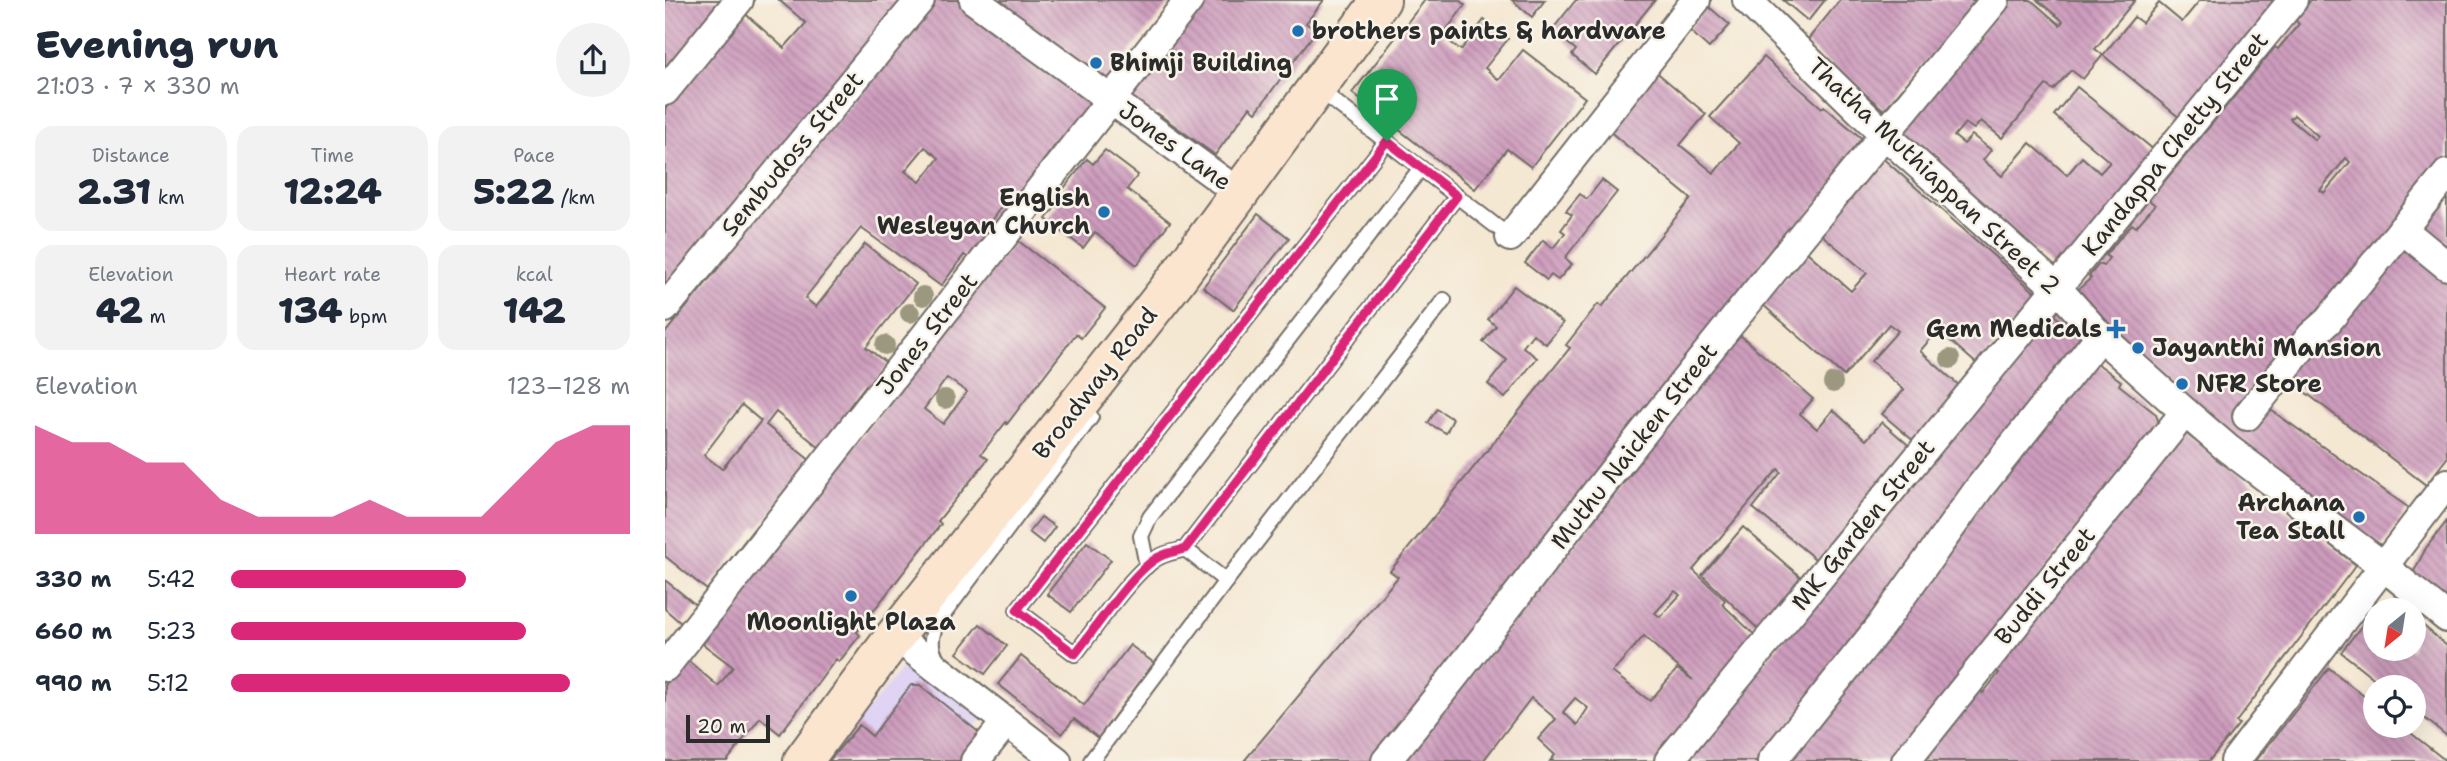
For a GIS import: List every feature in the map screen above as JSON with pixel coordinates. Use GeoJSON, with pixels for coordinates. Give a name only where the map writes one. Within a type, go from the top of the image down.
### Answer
{"type":"FeatureCollection","features":[{"type":"Feature","properties":{"kind":"main road","name":"Broadway Road"},"geometry":{"type":"LineString","coordinates":[[803,761],[895,636],[1166,292],[1381,0]]}},
{"type":"Feature","properties":{"kind":"street"},"geometry":{"type":"LineString","coordinates":[[665,91],[739,0]]}},
{"type":"Feature","properties":{"kind":"street","name":"Sembudoss Street"},"geometry":{"type":"LineString","coordinates":[[665,308],[920,0]]}},
{"type":"Feature","properties":{"kind":"street","name":"Jones Lane"},"geometry":{"type":"LineString","coordinates":[[974,0],[1239,193]]}},
{"type":"Feature","properties":{"kind":"street","name":"Jones Street"},"geometry":{"type":"LineString","coordinates":[[665,667],[1189,0]]}},
{"type":"Feature","properties":{"kind":"street"},"geometry":{"type":"LineString","coordinates":[[1510,237],[1696,0]]}},
{"type":"Feature","properties":{"kind":"street","name":"Thatha Muthiappan Street 2"},"geometry":{"type":"LineString","coordinates":[[1747,0],[1884,134],[2058,289],[2099,336],[2185,412],[2227,448],[2382,565],[2447,618]]}},
{"type":"Feature","properties":{"kind":"street","name":"Muthu Naicken Street"},"geometry":{"type":"LineString","coordinates":[[1387,761],[1442,694],[1634,444],[1995,0]]}},
{"type":"Feature","properties":{"kind":"street","name":"Kandappa Chetty Street"},"geometry":{"type":"LineString","coordinates":[[2058,289],[2293,0]]}},
{"type":"Feature","properties":{"kind":"street"},"geometry":{"type":"LineString","coordinates":[[2247,416],[2447,174]]}},
{"type":"Feature","properties":{"kind":"street"},"geometry":{"type":"LineString","coordinates":[[2402,229],[2447,266]]}},
{"type":"Feature","properties":{"kind":"street","name":"MK Garden Street"},"geometry":{"type":"LineString","coordinates":[[1669,761],[2058,289]]}},
{"type":"Feature","properties":{"kind":"street"},"geometry":{"type":"LineString","coordinates":[[1772,761],[1881,625],[1980,486],[2099,336]]}},
{"type":"Feature","properties":{"kind":"street","name":"Buddi Street"},"geometry":{"type":"LineString","coordinates":[[1906,761],[2185,412]]}},
{"type":"Feature","properties":{"kind":"street"},"geometry":{"type":"LineString","coordinates":[[2235,761],[2447,483]]}},
{"type":"Feature","properties":{"kind":"street"},"geometry":{"type":"LineString","coordinates":[[895,636],[1057,761]]}},
{"type":"Feature","properties":{"kind":"street"},"geometry":{"type":"LineString","coordinates":[[975,761],[1006,722]]}},
{"type":"Feature","properties":{"kind":"lane"},"geometry":{"type":"LineString","coordinates":[[1317,88],[1510,237]]}},
{"type":"Feature","properties":{"kind":"lane"},"geometry":{"type":"LineString","coordinates":[[1387,141],[1017,610],[1075,654],[1147,566],[1165,554],[1185,549],[1457,196]]}},
{"type":"Feature","properties":{"kind":"lane"},"geometry":{"type":"LineString","coordinates":[[1147,566],[1142,536],[1150,517],[1421,168]]}},
{"type":"Feature","properties":{"kind":"lane"},"geometry":{"type":"LineString","coordinates":[[1091,761],[1226,581],[1444,300]]}},
{"type":"Feature","properties":{"kind":"lane"},"geometry":{"type":"LineString","coordinates":[[1065,761],[935,658],[932,641],[937,623],[1104,401]]}},
{"type":"Feature","properties":{"kind":"lane"},"geometry":{"type":"LineString","coordinates":[[1185,549],[1226,581]]}},
{"type":"Feature","properties":{"kind":"shaded area"},"geometry":{"type":"Polygon","coordinates":[[[908,660],[982,719],[948,761],[827,761],[908,660]]]}},
{"type":"Feature","properties":{"kind":"building"},"geometry":{"type":"Polygon","coordinates":[[[665,0],[724,0],[665,75],[665,0]]]}},
{"type":"Feature","properties":{"kind":"building"},"geometry":{"type":"Polygon","coordinates":[[[779,0],[906,0],[734,203],[737,206],[665,287],[665,109],[707,58],[741,10],[784,48],[806,23],[779,0]]]}},
{"type":"Feature","properties":{"kind":"building"},"geometry":{"type":"Polygon","coordinates":[[[936,0],[958,0],[1087,97],[1089,107],[1060,145],[1057,143],[1008,208],[1003,204],[986,228],[992,233],[971,260],[964,255],[941,286],[861,228],[805,298],[816,307],[865,244],[916,284],[866,347],[889,365],[870,388],[866,385],[849,407],[851,408],[841,423],[820,448],[776,412],[766,425],[812,462],[759,528],[756,526],[707,590],[665,556],[665,333],[719,267],[717,265],[936,0]],[[925,147],[905,171],[920,182],[939,158],[925,147]],[[742,405],[704,455],[722,469],[761,421],[742,405]]]}},
{"type":"Feature","properties":{"kind":"building","name":"Bhimji Building"},"geometry":{"type":"Polygon","coordinates":[[[984,0],[1172,0],[1104,84],[984,0]]]}},
{"type":"Feature","properties":{"kind":"building"},"geometry":{"type":"Polygon","coordinates":[[[1201,0],[1324,0],[1306,23],[1316,31],[1256,112],[1250,107],[1215,155],[1157,113],[1148,115],[1132,103],[1130,95],[1201,0]]]}},
{"type":"Feature","properties":{"kind":"building"},"geometry":{"type":"Polygon","coordinates":[[[1425,0],[1459,0],[1465,5],[1442,36],[1461,50],[1484,20],[1508,39],[1485,68],[1499,80],[1523,50],[1585,98],[1531,167],[1507,149],[1475,189],[1352,93],[1425,0]]]}},
{"type":"Feature","properties":{"kind":"building"},"geometry":{"type":"Polygon","coordinates":[[[1512,0],[1545,0],[1532,17],[1512,0]]]}},
{"type":"Feature","properties":{"kind":"building"},"geometry":{"type":"Polygon","coordinates":[[[1576,0],[1655,0],[1595,74],[1572,55],[1576,50],[1552,30],[1576,0]]]}},
{"type":"Feature","properties":{"kind":"building"},"geometry":{"type":"Polygon","coordinates":[[[1783,0],[1825,0],[1808,21],[1783,0]]]}},
{"type":"Feature","properties":{"kind":"building"},"geometry":{"type":"Polygon","coordinates":[[[1840,0],[1979,0],[1884,110],[1805,43],[1840,0]]]}},
{"type":"Feature","properties":{"kind":"building"},"geometry":{"type":"Polygon","coordinates":[[[2007,0],[2031,0],[2060,25],[2063,21],[2037,0],[2135,0],[2095,49],[2103,55],[2083,79],[2071,70],[2053,90],[2046,85],[2002,138],[1981,121],[1974,129],[1965,123],[1954,136],[1964,144],[1972,135],[1991,150],[1983,160],[2002,176],[2030,143],[2067,175],[2082,157],[2100,173],[2110,162],[2054,115],[2077,87],[2160,155],[2061,275],[1901,133],[2007,0]]]}},
{"type":"Feature","properties":{"kind":"building"},"geometry":{"type":"Polygon","coordinates":[[[2200,0],[2286,0],[2186,123],[2103,55],[2134,17],[2142,23],[2159,3],[2182,22],[2200,0]]]}},
{"type":"Feature","properties":{"kind":"building"},"geometry":{"type":"Polygon","coordinates":[[[2311,0],[2447,0],[2447,163],[2261,403],[2409,508],[2382,546],[2233,441],[2068,299],[2091,278],[2089,276],[2099,264],[2103,266],[2109,258],[2105,255],[2132,224],[2136,227],[2155,205],[2149,200],[2275,47],[2278,49],[2299,24],[2295,20],[2311,0]],[[2294,115],[2290,119],[2315,140],[2318,136],[2294,115]],[[2346,158],[2320,190],[2324,193],[2350,162],[2346,158]]]}},
{"type":"Feature","properties":{"kind":"building"},"geometry":{"type":"Polygon","coordinates":[[[1708,6],[1730,25],[1709,48],[1688,29],[1708,6]]]}},
{"type":"Feature","properties":{"kind":"building"},"geometry":{"type":"Polygon","coordinates":[[[1764,57],[1866,142],[1376,761],[1244,761],[1398,577],[1390,571],[1570,348],[1566,345],[1598,304],[1602,307],[1691,199],[1608,130],[1654,70],[1706,114],[1680,145],[1714,173],[1739,143],[1710,117],[1764,57]]]}},
{"type":"Feature","properties":{"kind":"building","name":"English Wesleyan Church"},"geometry":{"type":"Polygon","coordinates":[[[1105,150],[1138,175],[1127,189],[1170,222],[1137,265],[1095,232],[1083,248],[1046,219],[1058,204],[1054,201],[1087,159],[1093,164],[1105,150]]]}},
{"type":"Feature","properties":{"kind":"building"},"geometry":{"type":"Polygon","coordinates":[[[1879,155],[2038,295],[1978,365],[1938,330],[1920,351],[1962,388],[1916,443],[1882,414],[1904,390],[1871,361],[1898,331],[1889,324],[1844,376],[1762,304],[1807,252],[1851,291],[1867,273],[1816,230],[1879,155]]]}},
{"type":"Feature","properties":{"kind":"building"},"geometry":{"type":"Polygon","coordinates":[[[1602,180],[1617,192],[1565,258],[1572,264],[1558,280],[1551,275],[1547,280],[1525,263],[1543,240],[1553,248],[1565,233],[1561,230],[1572,215],[1566,211],[1580,194],[1587,199],[1602,180]]]}},
{"type":"Feature","properties":{"kind":"building"},"geometry":{"type":"Polygon","coordinates":[[[2447,184],[2447,262],[2409,231],[2447,184]]]}},
{"type":"Feature","properties":{"kind":"building"},"geometry":{"type":"Polygon","coordinates":[[[1258,214],[1289,238],[1233,310],[1203,287],[1258,214]]]}},
{"type":"Feature","properties":{"kind":"building"},"geometry":{"type":"Polygon","coordinates":[[[2402,235],[2447,271],[2447,458],[2426,485],[2283,375],[2402,235]]]}},
{"type":"Feature","properties":{"kind":"building"},"geometry":{"type":"Polygon","coordinates":[[[1016,239],[1105,308],[1081,338],[1076,334],[981,454],[988,459],[938,521],[941,524],[857,632],[860,635],[839,662],[836,659],[780,734],[760,718],[727,761],[665,761],[665,685],[686,659],[718,686],[733,667],[703,644],[708,637],[705,635],[796,524],[794,522],[1016,239]],[[947,378],[924,409],[943,424],[967,392],[947,378]]]}},
{"type":"Feature","properties":{"kind":"building"},"geometry":{"type":"Polygon","coordinates":[[[1514,286],[1563,323],[1546,344],[1533,334],[1523,347],[1537,358],[1505,398],[1488,384],[1507,360],[1483,342],[1496,326],[1488,319],[1514,286]]]}},
{"type":"Feature","properties":{"kind":"building"},"geometry":{"type":"Polygon","coordinates":[[[2049,311],[2088,343],[1762,761],[1695,761],[1689,756],[2049,311]]]}},
{"type":"Feature","properties":{"kind":"building"},"geometry":{"type":"Polygon","coordinates":[[[1739,334],[1813,399],[1800,414],[1817,429],[1833,410],[1866,440],[1882,422],[1914,450],[1819,562],[1753,508],[1781,472],[1778,469],[1693,570],[1725,600],[1722,604],[1759,639],[1662,761],[1550,761],[1555,755],[1538,739],[1556,719],[1531,698],[1483,761],[1401,761],[1634,470],[1630,467],[1739,334]],[[1675,591],[1655,613],[1660,617],[1680,595],[1675,591]],[[1644,636],[1612,672],[1650,701],[1677,669],[1693,680],[1644,636]],[[1575,698],[1563,712],[1577,725],[1588,708],[1575,698]]]}},
{"type":"Feature","properties":{"kind":"building"},"geometry":{"type":"Polygon","coordinates":[[[2090,358],[2121,381],[2119,385],[2156,414],[2158,421],[2107,490],[1897,761],[1781,761],[2090,358]]]}},
{"type":"Feature","properties":{"kind":"building"},"geometry":{"type":"Polygon","coordinates":[[[1437,409],[1453,419],[1446,433],[1428,423],[1437,409]]]}},
{"type":"Feature","properties":{"kind":"building"},"geometry":{"type":"Polygon","coordinates":[[[2179,428],[2356,565],[2236,722],[2239,724],[2209,761],[1919,761],[1977,687],[1983,693],[1999,673],[1990,666],[2179,428]]]}},
{"type":"Feature","properties":{"kind":"building"},"geometry":{"type":"Polygon","coordinates":[[[1041,517],[1055,527],[1043,543],[1029,532],[1041,517]]]}},
{"type":"Feature","properties":{"kind":"building"},"geometry":{"type":"Polygon","coordinates":[[[2447,521],[2447,602],[2413,573],[2426,548],[2447,521]]]}},
{"type":"Feature","properties":{"kind":"building"},"geometry":{"type":"Polygon","coordinates":[[[1743,527],[1805,581],[1763,634],[1702,575],[1743,527]]]}},
{"type":"Feature","properties":{"kind":"building"},"geometry":{"type":"Polygon","coordinates":[[[1087,542],[1111,560],[1071,612],[1047,594],[1087,542]]]}},
{"type":"Feature","properties":{"kind":"building"},"geometry":{"type":"Polygon","coordinates":[[[665,580],[697,606],[682,624],[665,609],[665,580]]]}},
{"type":"Feature","properties":{"kind":"building"},"geometry":{"type":"Polygon","coordinates":[[[980,624],[1007,646],[985,674],[957,653],[980,624]]]}},
{"type":"Feature","properties":{"kind":"building"},"geometry":{"type":"Polygon","coordinates":[[[2363,624],[2363,662],[2425,662],[2426,628],[2447,646],[2447,736],[2426,719],[2426,675],[2370,675],[2341,652],[2363,624]]]}},
{"type":"Feature","properties":{"kind":"building"},"geometry":{"type":"Polygon","coordinates":[[[1130,645],[1154,663],[1098,738],[1074,719],[1062,734],[998,684],[1021,656],[1084,705],[1130,645]]]}},
{"type":"Feature","properties":{"kind":"building"},"geometry":{"type":"Polygon","coordinates":[[[2329,668],[2363,695],[2363,738],[2417,738],[2446,761],[2256,761],[2329,668]]]}},
{"type":"Feature","properties":{"kind":"building"},"geometry":{"type":"Polygon","coordinates":[[[911,685],[920,685],[982,735],[962,761],[829,761],[859,725],[872,736],[911,685]]]}},
{"type":"Feature","properties":{"kind":"place","name":"brothers paints & hardware"},"geometry":{"type":"Point","coordinates":[1298,31]}},
{"type":"Feature","properties":{"kind":"place","name":"Bhimji Building"},"geometry":{"type":"Point","coordinates":[1096,63]}},
{"type":"Feature","properties":{"kind":"place","name":"English Wesleyan Church"},"geometry":{"type":"Point","coordinates":[1104,212]}},
{"type":"Feature","properties":{"kind":"place","name":"Gem Medicals"},"geometry":{"type":"Point","coordinates":[2116,329]}},
{"type":"Feature","properties":{"kind":"place","name":"Jayanthi Mansion"},"geometry":{"type":"Point","coordinates":[2138,348]}},
{"type":"Feature","properties":{"kind":"place","name":"NFR Store"},"geometry":{"type":"Point","coordinates":[2182,384]}},
{"type":"Feature","properties":{"kind":"place","name":"Archana Tea Stall"},"geometry":{"type":"Point","coordinates":[2359,517]}},
{"type":"Feature","properties":{"kind":"place","name":"Moonlight Plaza"},"geometry":{"type":"Point","coordinates":[851,596]}},
{"type":"Feature","properties":{"kind":"route"},"geometry":{"type":"LineString","coordinates":[[1387,141],[1457,196],[1185,549],[1153,560],[1139,573],[1075,654],[1017,610],[1387,141]]}}]}
